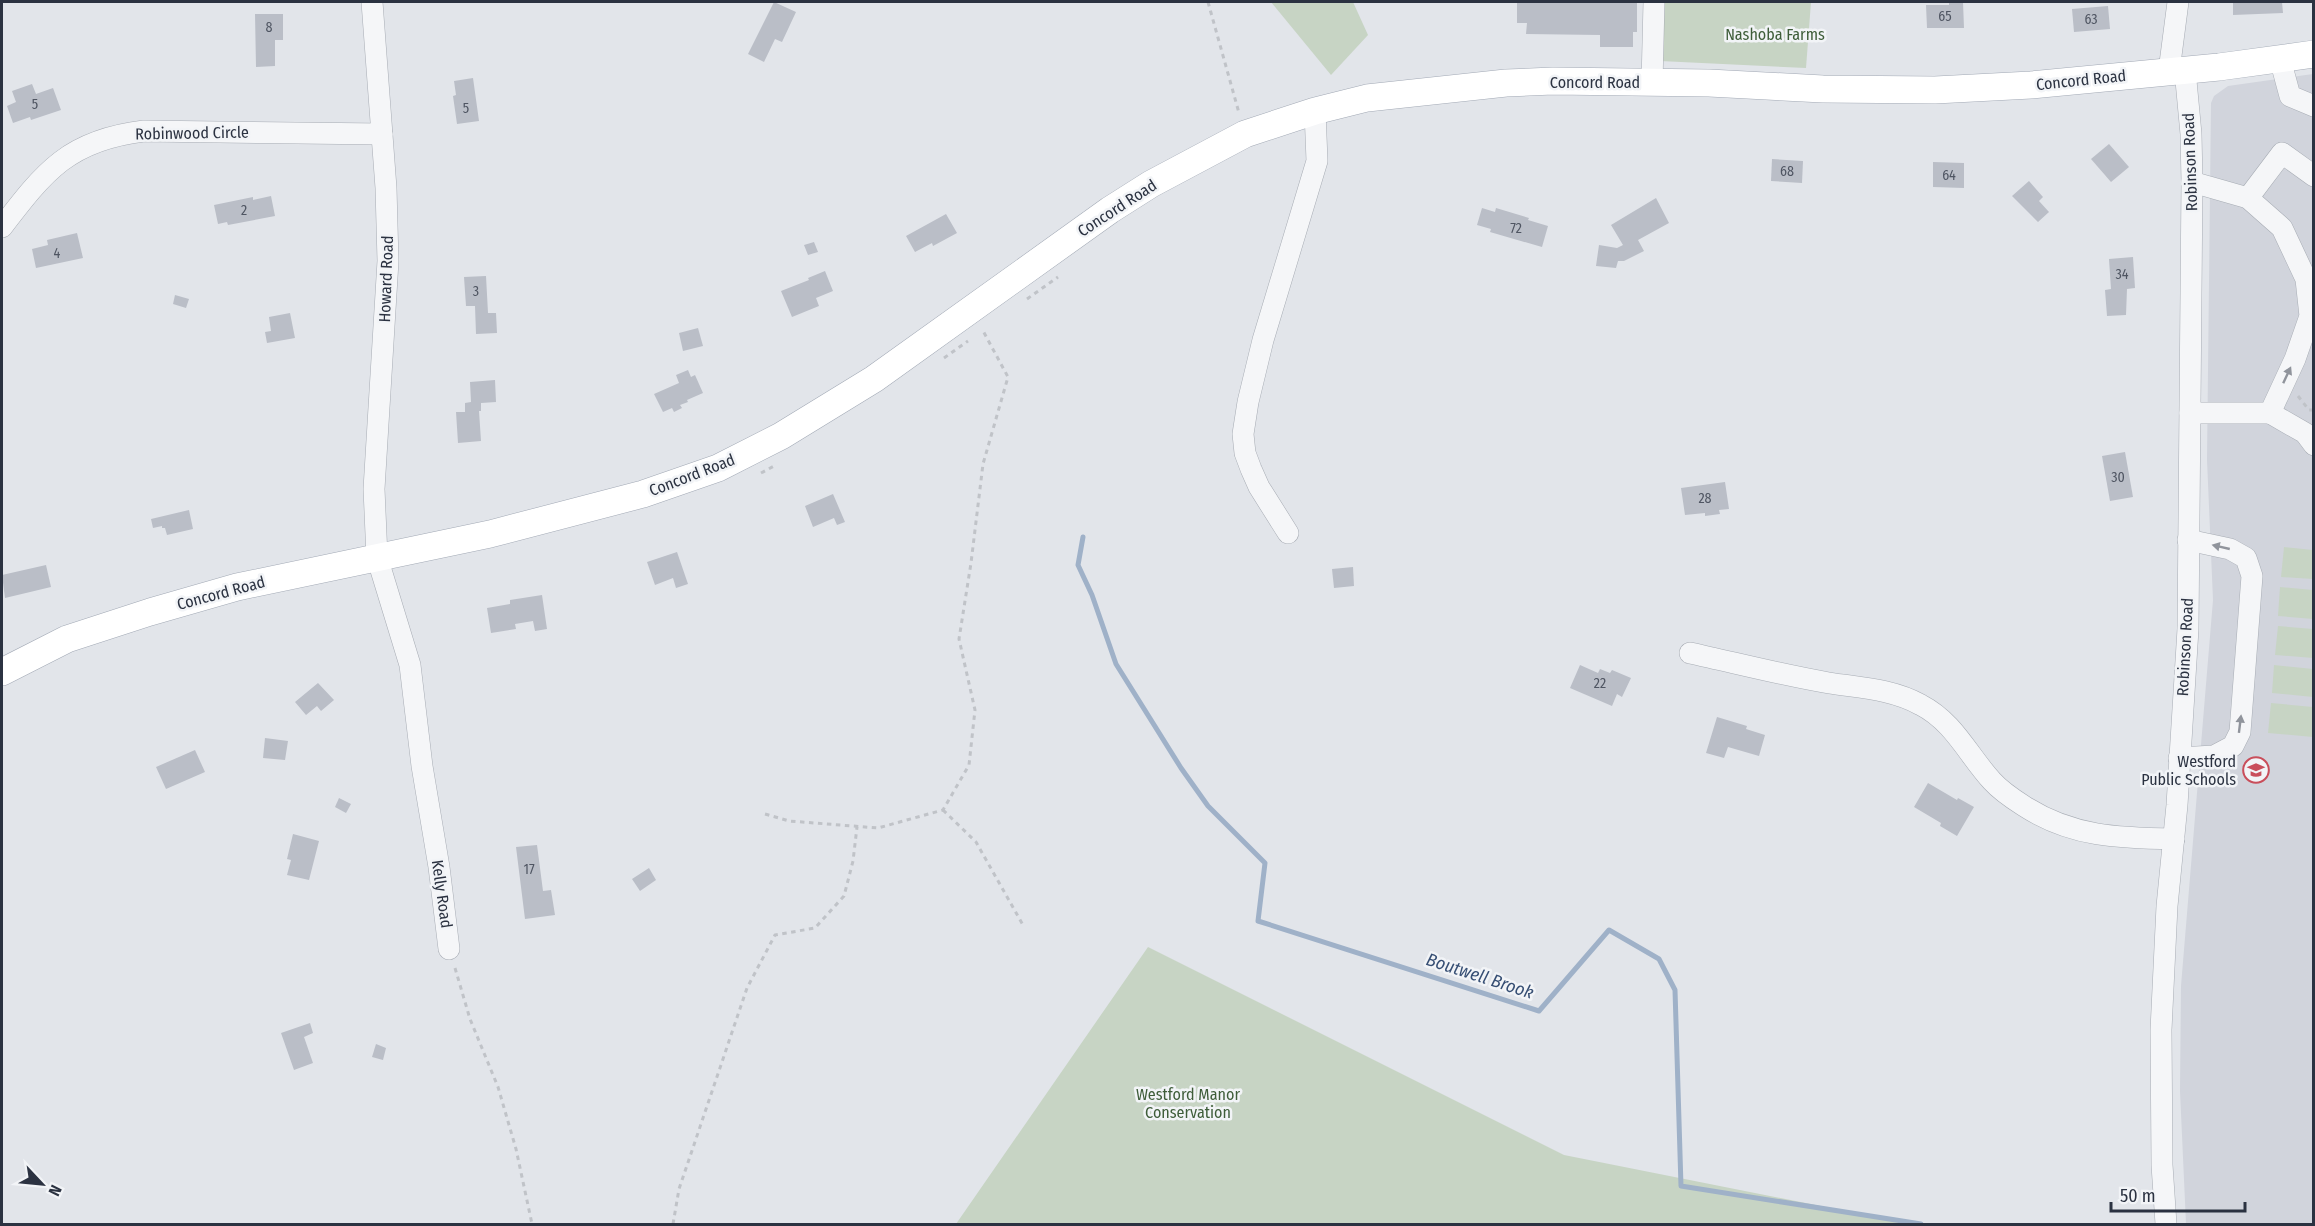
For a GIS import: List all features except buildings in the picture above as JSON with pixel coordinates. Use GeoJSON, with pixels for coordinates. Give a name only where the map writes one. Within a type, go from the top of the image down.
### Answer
{"type":"FeatureCollection","features":[{"type":"Feature","properties":{"kind":"main road","name":"Concord Road"},"geometry":{"type":"LineString","coordinates":[[2,672],[68,639],[237,587],[490,534],[643,494],[718,468],[781,436],[874,379],[1134,195],[1245,134],[1315,111],[1367,98],[1506,83],[1652,82],[1935,90],[2031,85],[2313,54]]}},
{"type":"Feature","properties":{"kind":"street","name":"Howard Road"},"geometry":{"type":"LineString","coordinates":[[372,2],[386,188],[388,261],[374,489],[377,557]]}},
{"type":"Feature","properties":{"kind":"street"},"geometry":{"type":"LineString","coordinates":[[1652,82],[1654,2]]}},
{"type":"Feature","properties":{"kind":"street","name":"Robinson Road"},"geometry":{"type":"LineString","coordinates":[[2166,1224],[2162,1165],[2162,1030],[2167,906],[2174,839],[2188,629],[2192,182],[2191,134],[2177,70],[2178,2]]}},
{"type":"Feature","properties":{"kind":"street"},"geometry":{"type":"LineString","coordinates":[[2280,58],[2290,96],[2313,106]]}},
{"type":"Feature","properties":{"kind":"street"},"geometry":{"type":"LineString","coordinates":[[1288,533],[1259,487],[1245,453],[1243,434],[1263,340],[1317,161],[1315,111]]}},
{"type":"Feature","properties":{"kind":"street","name":"Robinwood Circle"},"geometry":{"type":"LineString","coordinates":[[2,227],[45,173],[72,154],[114,136],[144,131],[382,134]]}},
{"type":"Feature","properties":{"kind":"street"},"geometry":{"type":"LineString","coordinates":[[2248,198],[2282,153],[2313,176]]}},
{"type":"Feature","properties":{"kind":"street"},"geometry":{"type":"LineString","coordinates":[[2192,182],[2248,198],[2282,228],[2306,279],[2310,316],[2295,359],[2270,412]]}},
{"type":"Feature","properties":{"kind":"street"},"geometry":{"type":"LineString","coordinates":[[2190,413],[2270,412],[2311,437]]}},
{"type":"Feature","properties":{"kind":"street"},"geometry":{"type":"LineString","coordinates":[[2179,758],[2214,756],[2233,746],[2240,732],[2252,576],[2246,558],[2238,553],[2230,549],[2188,540]]}},
{"type":"Feature","properties":{"kind":"street","name":"Kelly Road"},"geometry":{"type":"LineString","coordinates":[[377,557],[410,665],[422,766],[439,867],[449,949]]}},
{"type":"Feature","properties":{"kind":"street"},"geometry":{"type":"LineString","coordinates":[[1690,653],[1828,683],[1873,688],[1921,704],[1941,717],[1993,783],[2039,816],[2057,825],[2118,838],[2174,839]]}},
{"type":"Feature","properties":{"kind":"path"},"geometry":{"type":"LineString","coordinates":[[1208,2],[1245,134]]}},
{"type":"Feature","properties":{"kind":"path"},"geometry":{"type":"LineString","coordinates":[[1023,301],[1059,276]]}},
{"type":"Feature","properties":{"kind":"path"},"geometry":{"type":"LineString","coordinates":[[941,360],[960,348],[988,323]]}},
{"type":"Feature","properties":{"kind":"path"},"geometry":{"type":"LineString","coordinates":[[765,814],[789,821],[878,828],[943,810],[969,765],[975,710],[959,639],[983,464],[1008,377],[982,329]]}},
{"type":"Feature","properties":{"kind":"path"},"geometry":{"type":"LineString","coordinates":[[758,475],[778,464]]}},
{"type":"Feature","properties":{"kind":"path"},"geometry":{"type":"LineString","coordinates":[[943,810],[976,842],[1023,925]]}},
{"type":"Feature","properties":{"kind":"path"},"geometry":{"type":"LineString","coordinates":[[673,1224],[678,1189],[747,988],[775,935],[815,928],[843,896],[853,861],[857,827]]}},
{"type":"Feature","properties":{"kind":"path","name":"Kelly Road"},"geometry":{"type":"LineString","coordinates":[[449,949],[470,1019],[498,1087],[516,1149],[532,1224]]}},
{"type":"Feature","properties":{"kind":"shaded area","name":"Westford Public Schools"},"geometry":{"type":"Polygon","coordinates":[[[2313,74],[2313,1224],[2186,1224],[2180,1091],[2181,986],[2213,600],[2207,460],[2211,103],[2214,96],[2228,86],[2313,74]]]}},
{"type":"Feature","properties":{"kind":"green space"},"geometry":{"type":"Polygon","coordinates":[[[1271,2],[1353,2],[1368,35],[1331,75],[1271,2]]]}},
{"type":"Feature","properties":{"kind":"green space","name":"Nashoba Farms"},"geometry":{"type":"Polygon","coordinates":[[[1661,2],[1811,2],[1806,68],[1660,61],[1661,2]]]}},
{"type":"Feature","properties":{"kind":"green space"},"geometry":{"type":"Polygon","coordinates":[[[2284,547],[2313,550],[2313,579],[2281,577],[2284,547]]]}},
{"type":"Feature","properties":{"kind":"green space"},"geometry":{"type":"Polygon","coordinates":[[[2280,587],[2313,590],[2313,619],[2278,616],[2280,587]]]}},
{"type":"Feature","properties":{"kind":"green space"},"geometry":{"type":"Polygon","coordinates":[[[2278,626],[2313,629],[2313,658],[2275,655],[2278,626]]]}},
{"type":"Feature","properties":{"kind":"green space"},"geometry":{"type":"Polygon","coordinates":[[[2274,665],[2313,669],[2313,697],[2272,693],[2274,665]]]}},
{"type":"Feature","properties":{"kind":"green space"},"geometry":{"type":"Polygon","coordinates":[[[2271,703],[2313,707],[2313,737],[2268,733],[2271,703]]]}},
{"type":"Feature","properties":{"kind":"green space","name":"Westford Manor Conservation"},"geometry":{"type":"Polygon","coordinates":[[[1148,947],[1564,1155],[1911,1224],[956,1224],[1148,947]]]}},
{"type":"Feature","properties":{"kind":"waterway","name":"Boutwell Brook"},"geometry":{"type":"LineString","coordinates":[[1083,537],[1078,565],[1092,595],[1116,664],[1181,768],[1208,806],[1265,863],[1258,921],[1539,1011],[1609,930],[1659,959],[1675,990],[1681,1186],[1921,1224]]}},
{"type":"Feature","properties":{"kind":"place","name":"Westford Public Schools"},"geometry":{"type":"Point","coordinates":[2256,770]}}]}
